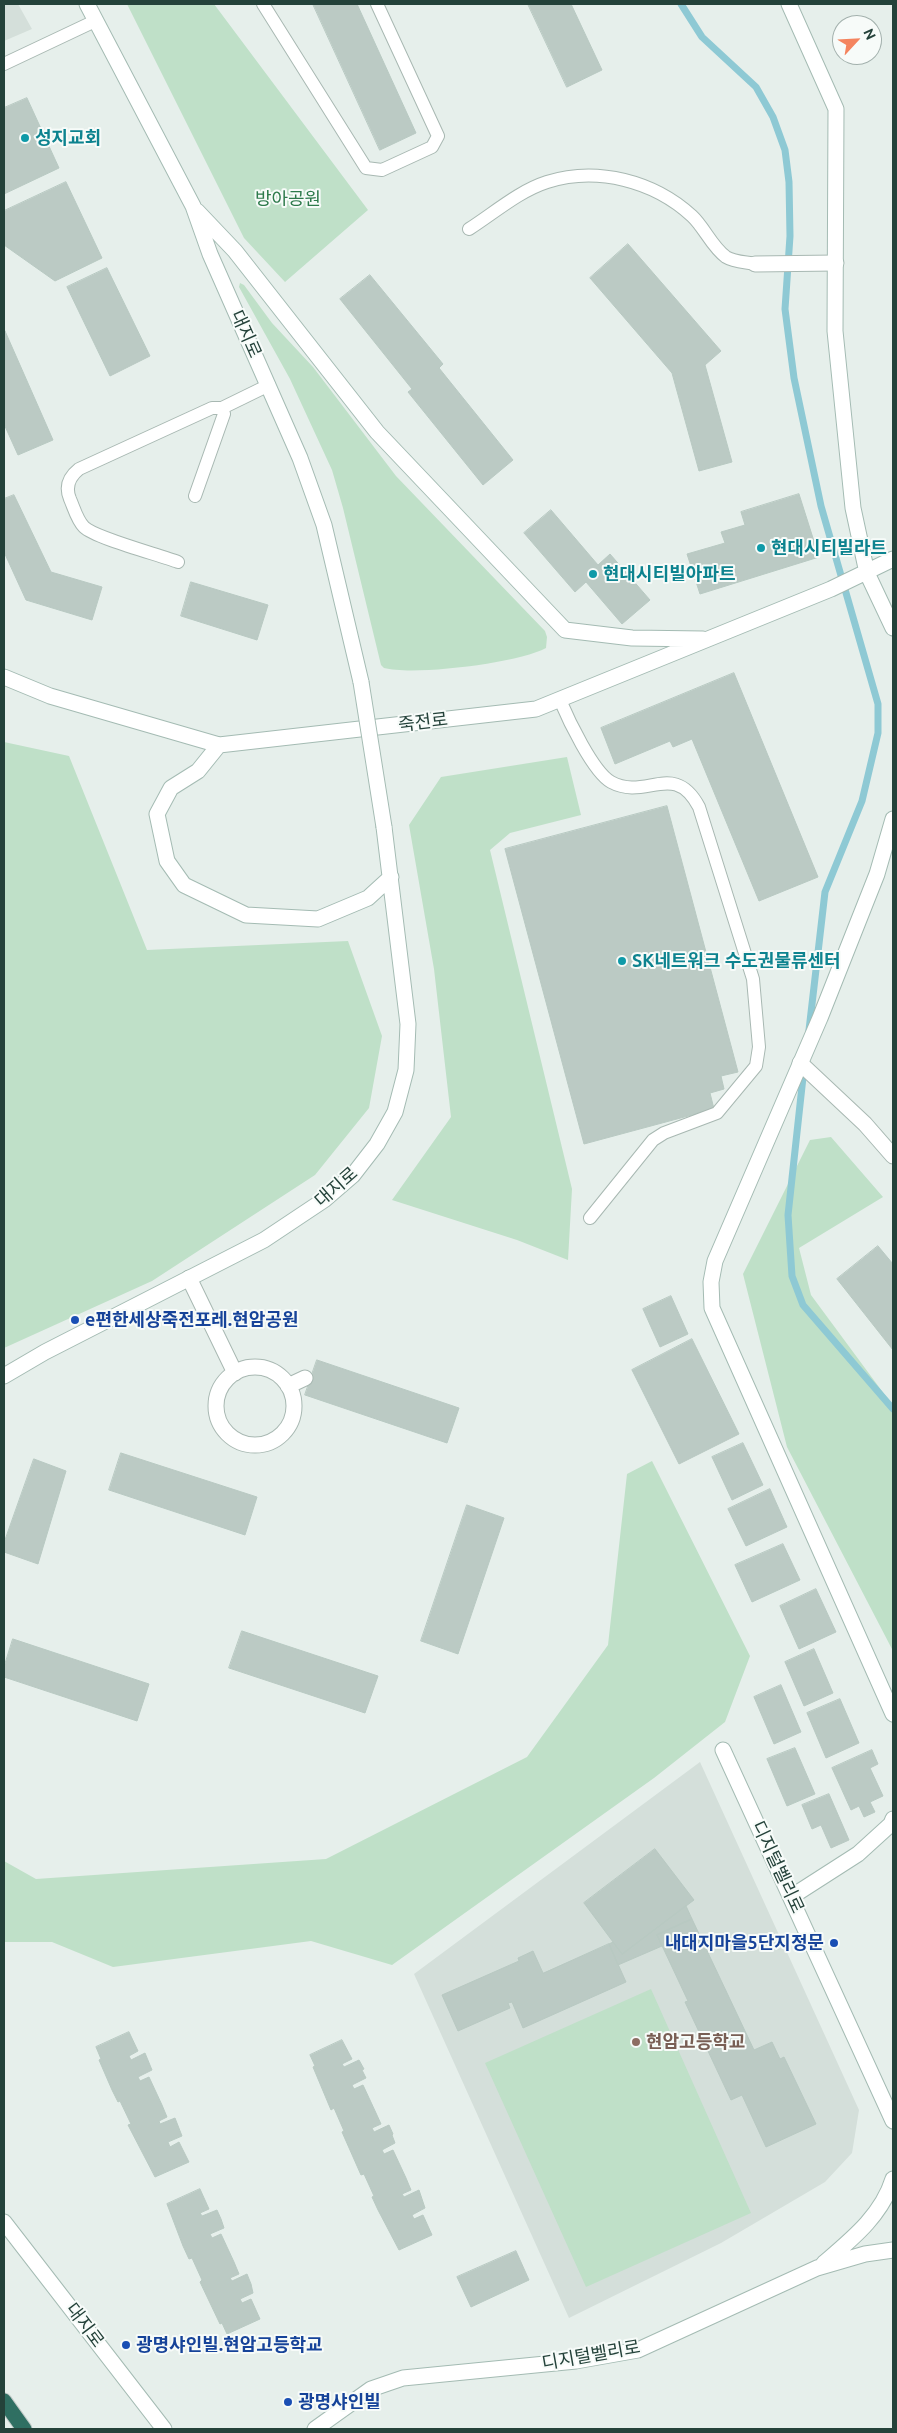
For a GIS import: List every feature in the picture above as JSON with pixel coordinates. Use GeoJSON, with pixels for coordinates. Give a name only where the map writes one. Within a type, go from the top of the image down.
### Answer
{"type":"FeatureCollection","features":[{"type":"Feature","properties":{"kind":"highway"},"geometry":{"type":"LineString","coordinates":[[4,2401],[24,2429]]}},
{"type":"Feature","properties":{"kind":"street","name":"대지로"},"geometry":{"type":"LineString","coordinates":[[4,1376],[45,1352],[264,1240],[324,1200],[353,1175],[377,1144],[395,1112],[406,1070],[408,1024],[384,827],[361,682],[324,525],[300,458],[210,254],[193,206],[87,4]]}},
{"type":"Feature","properties":{"kind":"street"},"geometry":{"type":"LineString","coordinates":[[789,4],[836,109],[835,331],[853,508],[861,576],[893,628]]}},
{"type":"Feature","properties":{"kind":"street"},"geometry":{"type":"LineString","coordinates":[[193,206],[234,251],[377,432],[565,630],[632,638],[710,639]]}},
{"type":"Feature","properties":{"kind":"street"},"geometry":{"type":"LineString","coordinates":[[755,264],[836,263]]}},
{"type":"Feature","properties":{"kind":"street"},"geometry":{"type":"LineString","coordinates":[[861,576],[893,560]]}},
{"type":"Feature","properties":{"kind":"street","name":"죽전로"},"geometry":{"type":"LineString","coordinates":[[4,677],[50,696],[219,745],[536,709],[861,576]]}},
{"type":"Feature","properties":{"kind":"street"},"geometry":{"type":"LineString","coordinates":[[219,745],[198,771],[171,788],[157,814],[167,861],[184,885],[246,915],[318,919],[368,898],[391,877]]}},
{"type":"Feature","properties":{"kind":"street"},"geometry":{"type":"LineString","coordinates":[[893,819],[877,874],[801,1064],[715,1261],[711,1282],[712,1308],[893,1714]]}},
{"type":"Feature","properties":{"kind":"street"},"geometry":{"type":"LineString","coordinates":[[801,1064],[865,1124],[893,1156]]}},
{"type":"Feature","properties":{"kind":"street"},"geometry":{"type":"LineString","coordinates":[[189,1278],[235,1373]]}},
{"type":"Feature","properties":{"kind":"street"},"geometry":{"type":"LineString","coordinates":[[247,1368],[271,1370],[288,1386],[293,1396],[292,1420],[278,1438],[268,1444],[256,1446],[244,1444],[232,1438],[224,1429],[218,1418],[216,1405],[219,1392],[225,1381],[235,1373],[247,1368]]}},
{"type":"Feature","properties":{"kind":"street"},"geometry":{"type":"LineString","coordinates":[[288,1386],[305,1378]]}},
{"type":"Feature","properties":{"kind":"street","name":"디지털벨리로"},"geometry":{"type":"LineString","coordinates":[[724,1750],[893,2121]]}},
{"type":"Feature","properties":{"kind":"street"},"geometry":{"type":"LineString","coordinates":[[791,1896],[858,1854],[891,1824],[893,1819]]}},
{"type":"Feature","properties":{"kind":"street"},"geometry":{"type":"LineString","coordinates":[[817,2268],[867,2224],[882,2204],[893,2178]]}},
{"type":"Feature","properties":{"kind":"street","name":"대지로"},"geometry":{"type":"LineString","coordinates":[[4,2222],[164,2429]]}},
{"type":"Feature","properties":{"kind":"street","name":"디지털벨리로"},"geometry":{"type":"LineString","coordinates":[[315,2429],[371,2389],[403,2378],[576,2360],[638,2350],[817,2268],[865,2254],[893,2250]]}},
{"type":"Feature","properties":{"kind":"lane"},"geometry":{"type":"LineString","coordinates":[[263,4],[366,168],[382,170],[432,147],[438,136],[378,4]]}},
{"type":"Feature","properties":{"kind":"lane"},"geometry":{"type":"LineString","coordinates":[[4,64],[95,21]]}},
{"type":"Feature","properties":{"kind":"lane"},"geometry":{"type":"LineString","coordinates":[[469,229],[523,193],[546,182],[573,177],[613,178],[642,184],[661,193],[693,216],[725,256],[755,264]]}},
{"type":"Feature","properties":{"kind":"lane"},"geometry":{"type":"LineString","coordinates":[[178,562],[90,532],[78,519],[68,494],[68,484],[71,475],[79,469],[212,408],[222,408],[269,385]]}},
{"type":"Feature","properties":{"kind":"lane"},"geometry":{"type":"LineString","coordinates":[[194,496],[224,414],[222,408]]}},
{"type":"Feature","properties":{"kind":"lane"},"geometry":{"type":"LineString","coordinates":[[560,700],[598,771],[609,781],[621,786],[636,787],[673,782],[684,787],[693,795],[699,806],[753,979],[759,1047],[756,1066],[717,1113],[664,1133],[653,1140],[590,1218]]}},
{"type":"Feature","properties":{"kind":"shaded area"},"geometry":{"type":"Polygon","coordinates":[[[4,4],[18,4],[32,29],[4,41],[4,4]]]}},
{"type":"Feature","properties":{"kind":"shaded area","name":"현암고등학교"},"geometry":{"type":"Polygon","coordinates":[[[700,1762],[859,2110],[852,2153],[825,2182],[721,2243],[569,2318],[414,1974],[700,1762]]]}},
{"type":"Feature","properties":{"kind":"green space","name":"방아공원"},"geometry":{"type":"Polygon","coordinates":[[[127,4],[214,4],[368,210],[285,282],[244,238],[127,4]]]}},
{"type":"Feature","properties":{"kind":"green space"},"geometry":{"type":"Polygon","coordinates":[[[240,283],[244,285],[272,323],[313,367],[396,476],[545,631],[547,637],[546,648],[514,659],[466,667],[398,670],[384,668],[381,665],[332,470],[290,379],[239,287],[240,283]]]}},
{"type":"Feature","properties":{"kind":"green space"},"geometry":{"type":"Polygon","coordinates":[[[4,742],[69,756],[147,950],[348,941],[382,1036],[369,1108],[315,1175],[152,1281],[4,1348],[4,742]]]}},
{"type":"Feature","properties":{"kind":"green space"},"geometry":{"type":"Polygon","coordinates":[[[567,757],[581,815],[510,833],[490,850],[572,1189],[568,1260],[517,1240],[392,1200],[451,1117],[434,969],[409,825],[441,777],[567,757]]]}},
{"type":"Feature","properties":{"kind":"green space"},"geometry":{"type":"Polygon","coordinates":[[[831,1137],[883,1197],[799,1248],[811,1295],[893,1406],[893,1651],[787,1447],[743,1274],[810,1140],[831,1137]]]}},
{"type":"Feature","properties":{"kind":"green space"},"geometry":{"type":"Polygon","coordinates":[[[652,1461],[750,1656],[725,1722],[654,1778],[392,1965],[311,1941],[113,1967],[52,1942],[4,1942],[4,1861],[36,1879],[326,1859],[527,1757],[608,1645],[627,1474],[652,1461]]]}},
{"type":"Feature","properties":{"kind":"green space"},"geometry":{"type":"Polygon","coordinates":[[[651,1989],[751,2213],[586,2287],[485,2063],[651,1989]]]}},
{"type":"Feature","properties":{"kind":"building"},"geometry":{"type":"Polygon","coordinates":[[[313,4],[357,4],[416,133],[380,150],[313,4]]]}},
{"type":"Feature","properties":{"kind":"building"},"geometry":{"type":"Polygon","coordinates":[[[528,4],[571,4],[602,70],[567,87],[528,4]]]}},
{"type":"Feature","properties":{"kind":"building","name":"성지교회"},"geometry":{"type":"Polygon","coordinates":[[[27,98],[59,168],[4,194],[4,108],[27,98]]]}},
{"type":"Feature","properties":{"kind":"building"},"geometry":{"type":"Polygon","coordinates":[[[66,182],[102,258],[55,281],[4,245],[4,211],[66,182]]]}},
{"type":"Feature","properties":{"kind":"building"},"geometry":{"type":"Polygon","coordinates":[[[628,244],[721,351],[705,365],[732,462],[699,471],[672,373],[590,278],[628,244]]]}},
{"type":"Feature","properties":{"kind":"building"},"geometry":{"type":"Polygon","coordinates":[[[107,268],[150,356],[110,376],[67,287],[107,268]]]}},
{"type":"Feature","properties":{"kind":"building"},"geometry":{"type":"Polygon","coordinates":[[[370,275],[443,364],[439,368],[513,460],[483,485],[408,392],[412,389],[340,299],[370,275]]]}},
{"type":"Feature","properties":{"kind":"building"},"geometry":{"type":"Polygon","coordinates":[[[5,331],[53,440],[18,455],[4,424],[5,331]]]}},
{"type":"Feature","properties":{"kind":"building","name":"현대시티빌라트"},"geometry":{"type":"Polygon","coordinates":[[[799,494],[819,557],[700,594],[687,554],[725,543],[721,532],[745,525],[741,512],[799,494]]]}},
{"type":"Feature","properties":{"kind":"building"},"geometry":{"type":"Polygon","coordinates":[[[14,495],[51,572],[102,587],[92,620],[26,600],[4,552],[4,499],[14,495]]]}},
{"type":"Feature","properties":{"kind":"building","name":"현대시티빌아파트"},"geometry":{"type":"Polygon","coordinates":[[[551,510],[598,565],[610,554],[650,600],[622,624],[586,582],[575,592],[524,533],[551,510]]]}},
{"type":"Feature","properties":{"kind":"building"},"geometry":{"type":"Polygon","coordinates":[[[191,582],[268,605],[257,640],[181,616],[191,582]]]}},
{"type":"Feature","properties":{"kind":"building"},"geometry":{"type":"Polygon","coordinates":[[[734,673],[818,877],[759,901],[692,739],[673,747],[670,741],[615,764],[601,728],[734,673]]]}},
{"type":"Feature","properties":{"kind":"building","name":"SK네트워크 수도권물류센터"},"geometry":{"type":"Polygon","coordinates":[[[667,806],[738,1072],[721,1076],[724,1089],[710,1093],[714,1109],[584,1144],[505,849],[667,806]]]}},
{"type":"Feature","properties":{"kind":"building"},"geometry":{"type":"Polygon","coordinates":[[[878,1246],[893,1264],[893,1350],[837,1279],[878,1246]]]}},
{"type":"Feature","properties":{"kind":"building"},"geometry":{"type":"Polygon","coordinates":[[[671,1296],[688,1334],[660,1347],[643,1309],[671,1296]]]}},
{"type":"Feature","properties":{"kind":"building"},"geometry":{"type":"Polygon","coordinates":[[[692,1339],[739,1434],[679,1464],[632,1370],[692,1339]]]}},
{"type":"Feature","properties":{"kind":"building"},"geometry":{"type":"Polygon","coordinates":[[[317,1360],[459,1408],[447,1443],[305,1395],[317,1360]]]}},
{"type":"Feature","properties":{"kind":"building"},"geometry":{"type":"Polygon","coordinates":[[[743,1443],[763,1485],[732,1500],[712,1457],[743,1443]]]}},
{"type":"Feature","properties":{"kind":"building"},"geometry":{"type":"Polygon","coordinates":[[[121,1453],[257,1497],[245,1535],[109,1490],[121,1453]]]}},
{"type":"Feature","properties":{"kind":"building"},"geometry":{"type":"Polygon","coordinates":[[[34,1459],[66,1471],[38,1564],[4,1552],[4,1543],[34,1459]]]}},
{"type":"Feature","properties":{"kind":"building"},"geometry":{"type":"Polygon","coordinates":[[[770,1489],[787,1527],[746,1546],[728,1509],[770,1489]]]}},
{"type":"Feature","properties":{"kind":"building"},"geometry":{"type":"Polygon","coordinates":[[[467,1505],[504,1518],[458,1654],[421,1641],[467,1505]]]}},
{"type":"Feature","properties":{"kind":"building"},"geometry":{"type":"Polygon","coordinates":[[[783,1544],[800,1580],[752,1602],[735,1565],[783,1544]]]}},
{"type":"Feature","properties":{"kind":"building"},"geometry":{"type":"Polygon","coordinates":[[[816,1589],[836,1632],[799,1649],[780,1606],[816,1589]]]}},
{"type":"Feature","properties":{"kind":"building"},"geometry":{"type":"Polygon","coordinates":[[[242,1631],[378,1676],[365,1713],[229,1668],[242,1631]]]}},
{"type":"Feature","properties":{"kind":"building"},"geometry":{"type":"Polygon","coordinates":[[[13,1639],[149,1684],[137,1721],[4,1677],[4,1667],[13,1639]]]}},
{"type":"Feature","properties":{"kind":"building"},"geometry":{"type":"Polygon","coordinates":[[[814,1649],[833,1693],[804,1706],[785,1662],[814,1649]]]}},
{"type":"Feature","properties":{"kind":"building"},"geometry":{"type":"Polygon","coordinates":[[[781,1685],[801,1732],[774,1744],[754,1697],[781,1685]]]}},
{"type":"Feature","properties":{"kind":"building"},"geometry":{"type":"Polygon","coordinates":[[[840,1699],[859,1743],[826,1758],[807,1713],[840,1699]]]}},
{"type":"Feature","properties":{"kind":"building"},"geometry":{"type":"Polygon","coordinates":[[[795,1748],[815,1794],[787,1806],[767,1759],[795,1748]]]}},
{"type":"Feature","properties":{"kind":"building"},"geometry":{"type":"Polygon","coordinates":[[[872,1750],[878,1764],[870,1768],[883,1796],[870,1802],[875,1812],[864,1817],[859,1806],[851,1810],[832,1768],[872,1750]]]}},
{"type":"Feature","properties":{"kind":"building"},"geometry":{"type":"Polygon","coordinates":[[[829,1794],[849,1840],[831,1848],[821,1825],[812,1829],[802,1805],[829,1794]]]}},
{"type":"Feature","properties":{"kind":"building"},"geometry":{"type":"Polygon","coordinates":[[[655,1849],[694,1900],[622,1954],[584,1903],[655,1849]]]}},
{"type":"Feature","properties":{"kind":"building"},"geometry":{"type":"Polygon","coordinates":[[[686,1906],[692,1919],[657,1935],[662,1946],[618,1965],[609,1944],[613,1942],[622,1954],[686,1906]]]}},
{"type":"Feature","properties":{"kind":"building"},"geometry":{"type":"Polygon","coordinates":[[[692,1919],[754,2050],[772,2042],[780,2059],[784,2057],[816,2124],[766,2147],[742,2095],[731,2100],[685,2002],[688,2001],[657,1935],[692,1919]]]}},
{"type":"Feature","properties":{"kind":"building"},"geometry":{"type":"Polygon","coordinates":[[[609,1944],[626,1982],[523,2028],[512,2002],[508,2003],[510,2008],[458,2031],[442,1995],[519,1961],[518,1958],[533,1951],[543,1973],[609,1944]]]}},
{"type":"Feature","properties":{"kind":"building"},"geometry":{"type":"Polygon","coordinates":[[[129,2032],[138,2051],[129,2056],[131,2060],[145,2053],[152,2070],[138,2077],[140,2081],[149,2077],[167,2117],[159,2121],[160,2124],[175,2118],[182,2136],[168,2142],[170,2147],[179,2142],[189,2162],[155,2177],[128,2125],[131,2124],[120,2101],[118,2102],[112,2090],[99,2060],[101,2059],[96,2047],[129,2032]]]}},
{"type":"Feature","properties":{"kind":"building"},"geometry":{"type":"Polygon","coordinates":[[[342,2040],[352,2059],[342,2064],[344,2067],[359,2060],[364,2069],[362,2070],[366,2078],[352,2085],[354,2089],[363,2085],[381,2124],[372,2128],[374,2132],[389,2125],[393,2134],[395,2143],[382,2150],[384,2154],[393,2150],[406,2178],[411,2190],[402,2194],[404,2197],[419,2190],[425,2208],[412,2215],[414,2219],[423,2215],[432,2235],[399,2250],[372,2197],[374,2196],[364,2174],[361,2175],[342,2132],[344,2131],[334,2108],[331,2110],[313,2067],[315,2066],[310,2055],[342,2040]]]}},
{"type":"Feature","properties":{"kind":"building"},"geometry":{"type":"Polygon","coordinates":[[[200,2189],[209,2209],[200,2213],[202,2216],[217,2210],[221,2219],[224,2228],[210,2234],[212,2238],[221,2234],[234,2262],[239,2274],[230,2278],[232,2281],[247,2274],[253,2293],[240,2299],[242,2303],[251,2299],[260,2319],[227,2334],[222,2323],[220,2324],[200,2282],[202,2280],[192,2258],[189,2259],[183,2246],[167,2204],[200,2189]]]}},
{"type":"Feature","properties":{"kind":"building"},"geometry":{"type":"Polygon","coordinates":[[[516,2251],[529,2280],[471,2307],[457,2277],[516,2251]]]}},
{"type":"Feature","properties":{"kind":"waterway"},"geometry":{"type":"LineString","coordinates":[[681,4],[702,37],[756,87],[773,117],[785,150],[789,182],[790,236],[785,309],[794,378],[821,506],[878,704],[878,733],[862,801],[825,892],[809,1030]]}},
{"type":"Feature","properties":{"kind":"waterway"},"geometry":{"type":"LineString","coordinates":[[804,1068],[788,1215],[792,1276],[803,1305],[893,1409]]}},
{"type":"Feature","properties":{"kind":"place","name":"성지교회"},"geometry":{"type":"Point","coordinates":[25,138]}},
{"type":"Feature","properties":{"kind":"place","name":"현대시티빌라트"},"geometry":{"type":"Point","coordinates":[761,548]}},
{"type":"Feature","properties":{"kind":"place","name":"현대시티빌아파트"},"geometry":{"type":"Point","coordinates":[593,574]}},
{"type":"Feature","properties":{"kind":"place","name":"SK네트워크 수도권물류센터"},"geometry":{"type":"Point","coordinates":[622,961]}},
{"type":"Feature","properties":{"kind":"place","name":"e편한세상죽전포레.현암공원"},"geometry":{"type":"Point","coordinates":[75,1320]}},
{"type":"Feature","properties":{"kind":"place","name":"내대지마을5단지정문"},"geometry":{"type":"Point","coordinates":[834,1943]}},
{"type":"Feature","properties":{"kind":"place","name":"현암고등학교"},"geometry":{"type":"Point","coordinates":[636,2042]}},
{"type":"Feature","properties":{"kind":"place","name":"광명샤인빌.현암고등학교"},"geometry":{"type":"Point","coordinates":[126,2345]}},
{"type":"Feature","properties":{"kind":"place","name":"광명샤인빌"},"geometry":{"type":"Point","coordinates":[288,2402]}}]}
